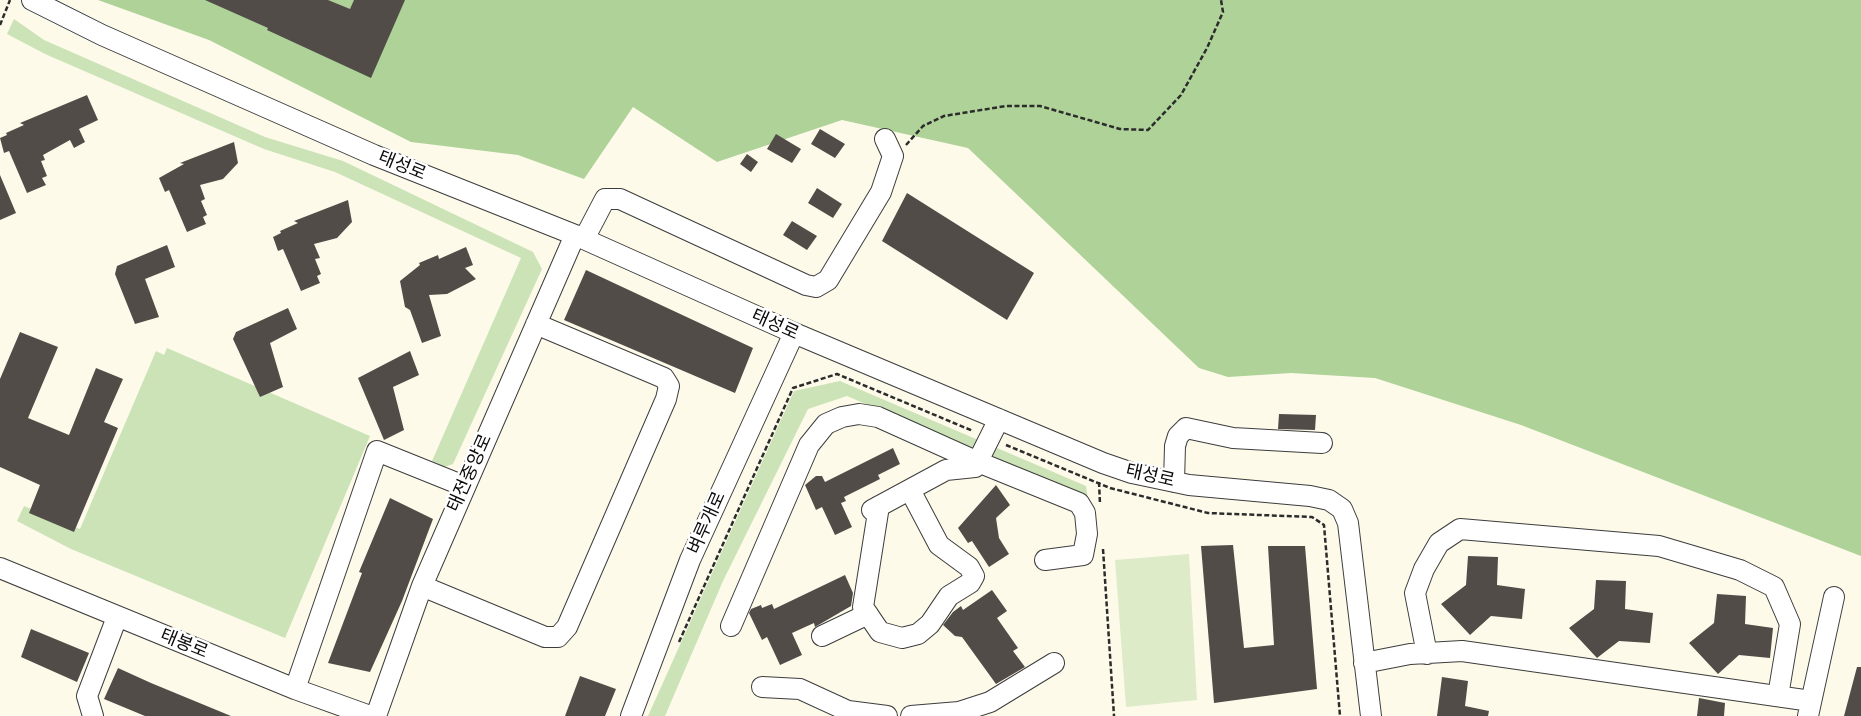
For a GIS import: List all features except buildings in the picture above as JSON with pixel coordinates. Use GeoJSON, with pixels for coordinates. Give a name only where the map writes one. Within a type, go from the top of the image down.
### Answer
{"type":"FeatureCollection","features":[{"type":"Feature","properties":{"kind":"street","name":"태성로"},"geometry":{"type":"LineString","coordinates":[[32,0],[111,39],[365,151],[580,237],[794,333],[1103,463],[1132,473],[1174,482],[1310,496],[1329,500],[1342,509],[1348,523],[1371,716]]}},
{"type":"Feature","properties":{"kind":"street","name":"태전중앙로"},"geometry":{"type":"LineString","coordinates":[[376,716],[422,586],[464,486],[536,324],[580,237],[605,199],[620,199],[806,285],[816,287],[828,280],[881,192],[889,147]]}},
{"type":"Feature","properties":{"kind":"street"},"geometry":{"type":"LineString","coordinates":[[422,586],[545,636],[558,637],[567,627],[575,609],[666,399],[669,386],[664,378],[536,324]]}},
{"type":"Feature","properties":{"kind":"street","name":"벼루개로"},"geometry":{"type":"LineString","coordinates":[[631,716],[690,560],[794,333]]}},
{"type":"Feature","properties":{"kind":"street"},"geometry":{"type":"LineString","coordinates":[[730,626],[809,445],[826,424],[842,417],[859,414],[878,417],[978,462],[1079,503],[1085,513],[1087,534],[1083,555],[1045,560]]}},
{"type":"Feature","properties":{"kind":"street"},"geometry":{"type":"LineString","coordinates":[[910,490],[939,545],[969,567],[974,576],[970,583],[949,596],[930,624],[918,634],[902,638],[880,632],[863,607],[875,508],[946,470],[974,467],[999,419]]}},
{"type":"Feature","properties":{"kind":"street"},"geometry":{"type":"LineString","coordinates":[[1174,482],[1175,446],[1178,436],[1186,428],[1233,438],[1322,443]]}},
{"type":"Feature","properties":{"kind":"street"},"geometry":{"type":"LineString","coordinates":[[295,689],[377,451],[464,486]]}},
{"type":"Feature","properties":{"kind":"street"},"geometry":{"type":"LineString","coordinates":[[1427,654],[1414,593],[1424,569],[1439,544],[1460,529],[1659,546],[1740,570],[1774,587],[1790,624],[1778,696]]}},
{"type":"Feature","properties":{"kind":"street","name":"태봉로"},"geometry":{"type":"LineString","coordinates":[[0,568],[295,689],[370,716]]}},
{"type":"Feature","properties":{"kind":"street"},"geometry":{"type":"LineString","coordinates":[[1364,662],[1410,654],[1462,651],[1778,696],[1810,708],[1834,597]]}},
{"type":"Feature","properties":{"kind":"street"},"geometry":{"type":"LineString","coordinates":[[822,636],[868,614]]}},
{"type":"Feature","properties":{"kind":"street"},"geometry":{"type":"LineString","coordinates":[[93,716],[90,714],[87,696],[117,617]]}},
{"type":"Feature","properties":{"kind":"street"},"geometry":{"type":"LineString","coordinates":[[911,716],[959,712],[990,702],[1054,663]]}},
{"type":"Feature","properties":{"kind":"street"},"geometry":{"type":"LineString","coordinates":[[762,687],[800,689],[846,714],[887,716]]}},
{"type":"Feature","properties":{"kind":"path"},"geometry":{"type":"LineString","coordinates":[[0,25],[10,0]]}},
{"type":"Feature","properties":{"kind":"path"},"geometry":{"type":"LineString","coordinates":[[889,147],[923,126],[944,116],[1006,106],[1040,106],[1120,129],[1148,130],[1181,95],[1223,12],[1221,0]]}},
{"type":"Feature","properties":{"kind":"path"},"geometry":{"type":"LineString","coordinates":[[679,643],[792,388],[837,374],[1099,483],[1208,513],[1312,517],[1324,525],[1340,716]]}},
{"type":"Feature","properties":{"kind":"path"},"geometry":{"type":"LineString","coordinates":[[1100,512],[1099,483],[1103,463]]}},
{"type":"Feature","properties":{"kind":"path"},"geometry":{"type":"LineString","coordinates":[[1102,541],[1114,716]]}},
{"type":"Feature","properties":{"kind":"green space"},"geometry":{"type":"Polygon","coordinates":[[[98,0],[1861,0],[1861,556],[1521,425],[1375,378],[1291,373],[1228,377],[1199,368],[968,148],[842,120],[717,162],[633,107],[584,179],[518,155],[411,142],[209,40],[98,0]]]}},
{"type":"Feature","properties":{"kind":"green space"},"geometry":{"type":"Polygon","coordinates":[[[14,19],[44,40],[265,137],[343,161],[533,252],[542,269],[453,464],[444,467],[432,461],[521,258],[335,172],[264,149],[45,54],[7,34],[14,19]]]}},
{"type":"Feature","properties":{"kind":"green space"},"geometry":{"type":"Polygon","coordinates":[[[167,348],[370,436],[285,638],[71,549],[17,521],[24,506],[80,529],[156,351],[164,355],[167,348]]]}},
{"type":"Feature","properties":{"kind":"green space"},"geometry":{"type":"Polygon","coordinates":[[[840,381],[1086,486],[1088,500],[847,396],[808,409],[723,581],[665,716],[648,716],[794,391],[840,381]]]}},
{"type":"Feature","properties":{"kind":"green space"},"geometry":{"type":"Polygon","coordinates":[[[1189,554],[1197,700],[1126,707],[1115,560],[1189,554]]]}}]}
